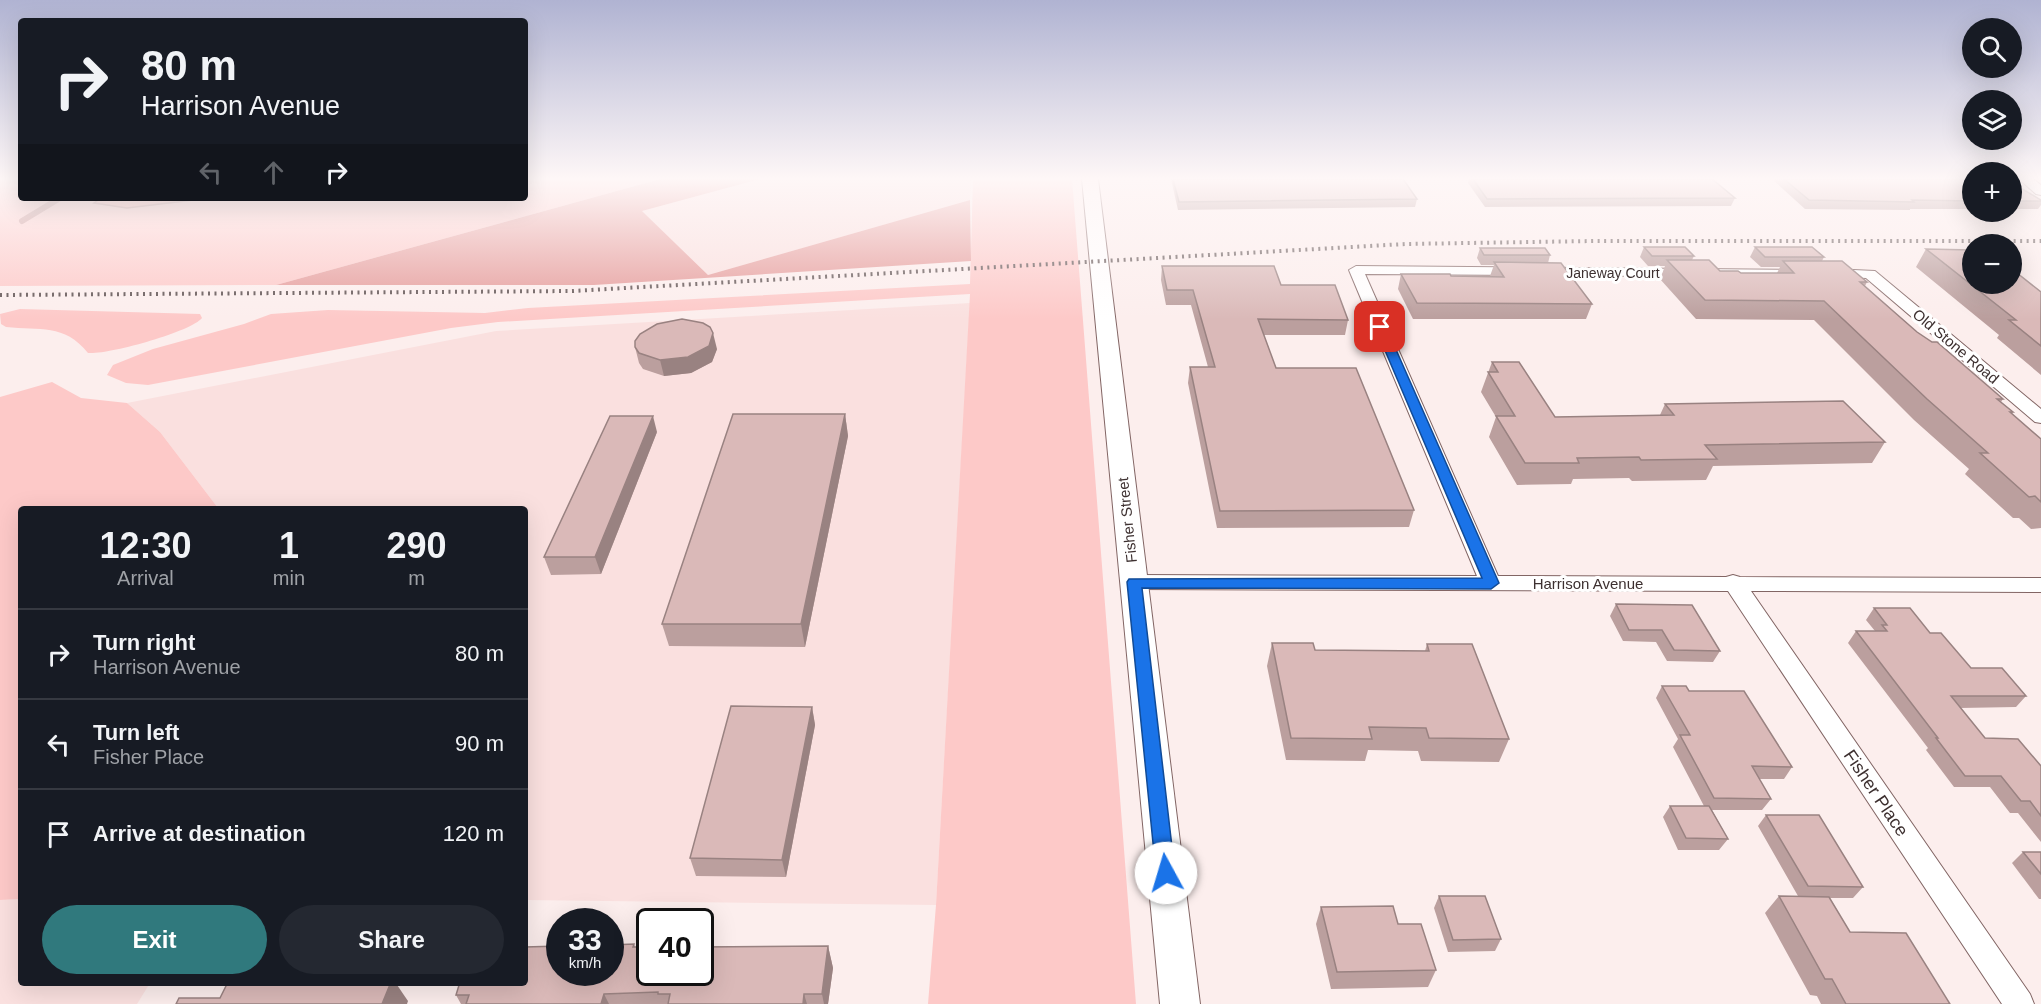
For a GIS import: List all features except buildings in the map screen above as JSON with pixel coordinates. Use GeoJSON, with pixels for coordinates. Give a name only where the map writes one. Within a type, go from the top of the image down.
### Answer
{"type":"FeatureCollection","features":[{"type":"Feature","properties":{"kind":"street","name":"Fisher Street"},"geometry":{"type":"LineString","coordinates":[[1095,226],[1180,1004]]}},
{"type":"Feature","properties":{"kind":"street","name":"Janeway Court"},"geometry":{"type":"LineString","coordinates":[[1491,583],[1356,270],[1870,273]]}},
{"type":"Feature","properties":{"kind":"street","name":"Old Stone Road"},"geometry":{"type":"LineString","coordinates":[[1870,273],[2041,418]]}},
{"type":"Feature","properties":{"kind":"street","name":"Harrison Avenue"},"geometry":{"type":"LineString","coordinates":[[1134,582],[1733,582],[2041,585]]}},
{"type":"Feature","properties":{"kind":"street","name":"Fisher Place"},"geometry":{"type":"LineString","coordinates":[[1733,582],[2019,1004]]}},
{"type":"Feature","properties":{"kind":"shaded area"},"geometry":{"type":"Polygon","coordinates":[[[0,226],[490,226],[276,285],[0,286],[0,226]]]}},
{"type":"Feature","properties":{"kind":"shaded area"},"geometry":{"type":"Polygon","coordinates":[[[490,226],[657,226],[708,275],[880,226],[970,226],[971,261],[594,285],[276,285],[490,226]]]}},
{"type":"Feature","properties":{"kind":"shaded area"},"geometry":{"type":"Polygon","coordinates":[[[657,226],[880,226],[708,275],[657,226]]]}},
{"type":"Feature","properties":{"kind":"shaded area"},"geometry":{"type":"Polygon","coordinates":[[[972,226],[1076,226],[1136,1004],[928,1004],[936,905],[970,294],[498,322],[451,328],[148,385],[126,383],[107,375],[113,365],[153,349],[244,324],[271,314],[328,310],[485,313],[528,308],[970,284],[972,226]]]}},
{"type":"Feature","properties":{"kind":"shaded area"},"geometry":{"type":"Polygon","coordinates":[[[970,303],[936,905],[528,900],[528,506],[216,506],[160,432],[127,403],[496,331],[970,303]]]}},
{"type":"Feature","properties":{"kind":"shaded area"},"geometry":{"type":"Polygon","coordinates":[[[20,309],[200,314],[202,318],[182,330],[148,342],[98,353],[88,353],[70,337],[51,330],[6,327],[1,324],[0,314],[20,309]]]}},
{"type":"Feature","properties":{"kind":"shaded area"},"geometry":{"type":"Polygon","coordinates":[[[52,382],[81,398],[127,403],[160,432],[216,506],[18,506],[18,899],[0,900],[0,397],[52,382]]]}},
{"type":"Feature","properties":{"kind":"shaded area"},"geometry":{"type":"Polygon","coordinates":[[[18,899],[18,986],[148,986],[137,1004],[0,1004],[0,900],[18,899]]]}},
{"type":"Feature","properties":{"kind":"railway"},"geometry":{"type":"LineString","coordinates":[[0,295],[572,291],[1405,244],[1593,241],[2041,241]]}},
{"type":"Feature","properties":{"kind":"route"},"geometry":{"type":"LineString","coordinates":[[1166,873],[1134,582],[1491,583],[1380,327]]}}]}
